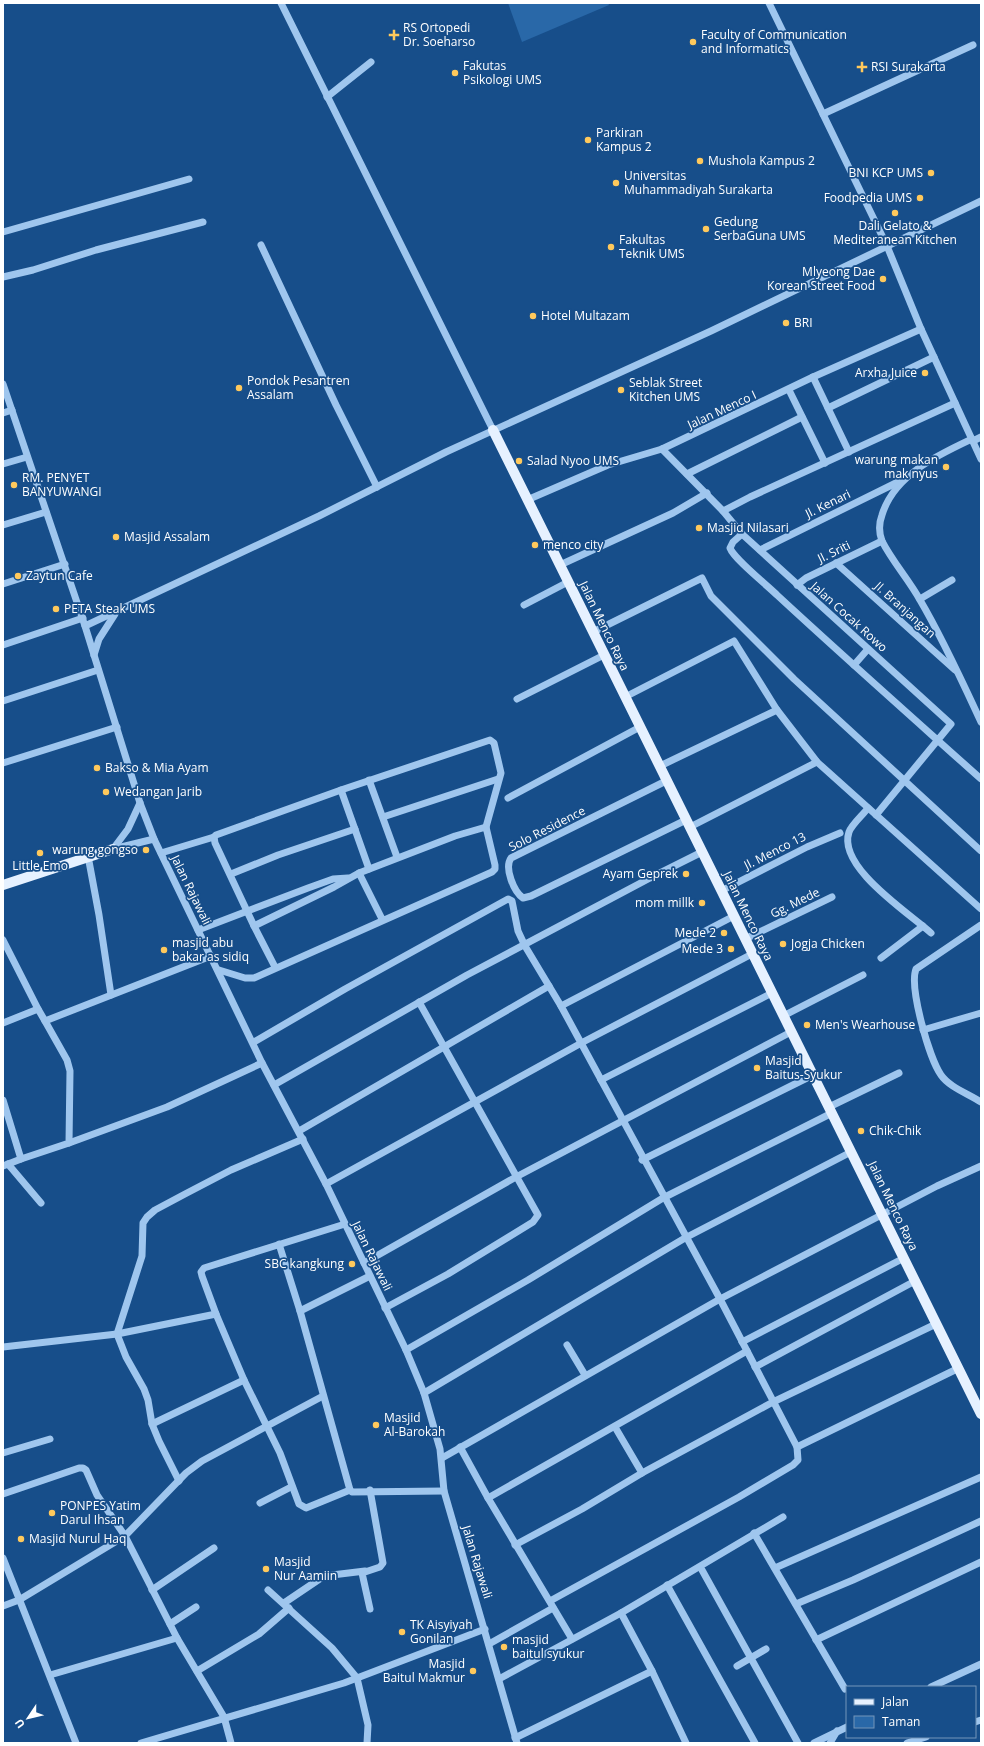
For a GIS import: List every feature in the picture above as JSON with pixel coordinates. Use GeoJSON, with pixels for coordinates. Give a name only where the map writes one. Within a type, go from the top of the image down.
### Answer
{"type":"FeatureCollection","features":[{"type":"Feature","properties":{"kind":"main road","name":"Jalan Menco Raya"},"geometry":{"type":"LineString","coordinates":[[493,430],[981,1414]]}},
{"type":"Feature","properties":{"kind":"main road"},"geometry":{"type":"LineString","coordinates":[[3,885],[113,849]]}},
{"type":"Feature","properties":{"kind":"street"},"geometry":{"type":"LineString","coordinates":[[281,3],[493,430]]}},
{"type":"Feature","properties":{"kind":"street"},"geometry":{"type":"LineString","coordinates":[[769,3],[886,246],[921,329],[981,458]]}},
{"type":"Feature","properties":{"kind":"street"},"geometry":{"type":"LineString","coordinates":[[823,114],[973,45]]}},
{"type":"Feature","properties":{"kind":"street"},"geometry":{"type":"LineString","coordinates":[[327,96],[371,62]]}},
{"type":"Feature","properties":{"kind":"street"},"geometry":{"type":"LineString","coordinates":[[3,232],[189,179]]}},
{"type":"Feature","properties":{"kind":"street"},"geometry":{"type":"LineString","coordinates":[[85,626],[320,516],[493,430],[712,331],[981,201]]}},
{"type":"Feature","properties":{"kind":"street"},"geometry":{"type":"LineString","coordinates":[[3,277],[33,270],[96,250],[203,222]]}},
{"type":"Feature","properties":{"kind":"street"},"geometry":{"type":"LineString","coordinates":[[261,245],[336,405],[377,487]]}},
{"type":"Feature","properties":{"kind":"street","name":"Jalan Menco I"},"geometry":{"type":"LineString","coordinates":[[527,500],[608,465],[662,449],[789,390],[813,377],[921,329]]}},
{"type":"Feature","properties":{"kind":"street"},"geometry":{"type":"LineString","coordinates":[[828,408],[934,357]]}},
{"type":"Feature","properties":{"kind":"street"},"geometry":{"type":"LineString","coordinates":[[813,377],[849,452]]}},
{"type":"Feature","properties":{"kind":"street","name":"Jalan Rajawali"},"geometry":{"type":"LineString","coordinates":[[3,384],[83,618],[140,803],[154,839],[254,1042],[262,1062],[326,1184],[406,1350],[424,1393],[442,1458],[444,1491],[485,1629],[516,1741]]}},
{"type":"Feature","properties":{"kind":"street"},"geometry":{"type":"LineString","coordinates":[[789,390],[825,463]]}},
{"type":"Feature","properties":{"kind":"street"},"geometry":{"type":"LineString","coordinates":[[723,511],[750,496],[955,403]]}},
{"type":"Feature","properties":{"kind":"street"},"geometry":{"type":"LineString","coordinates":[[3,413],[12,410]]}},
{"type":"Feature","properties":{"kind":"street"},"geometry":{"type":"LineString","coordinates":[[687,474],[802,417]]}},
{"type":"Feature","properties":{"kind":"street"},"geometry":{"type":"LineString","coordinates":[[981,437],[941,454],[906,478],[891,495],[883,511],[880,525],[882,541],[920,599],[981,722]]}},
{"type":"Feature","properties":{"kind":"street","name":"Jalan Cocak Rowo"},"geometry":{"type":"LineString","coordinates":[[662,449],[707,493],[742,534],[951,724],[938,740]]}},
{"type":"Feature","properties":{"kind":"street"},"geometry":{"type":"LineString","coordinates":[[3,464],[27,456]]}},
{"type":"Feature","properties":{"kind":"street","name":"Jl. Kenari"},"geometry":{"type":"LineString","coordinates":[[760,550],[906,478]]}},
{"type":"Feature","properties":{"kind":"street"},"geometry":{"type":"LineString","coordinates":[[560,565],[673,513],[707,493]]}},
{"type":"Feature","properties":{"kind":"street"},"geometry":{"type":"LineString","coordinates":[[3,525],[46,512]]}},
{"type":"Feature","properties":{"kind":"street"},"geometry":{"type":"LineString","coordinates":[[742,534],[733,542],[731,550],[737,558],[981,779]]}},
{"type":"Feature","properties":{"kind":"street","name":"Jl. Sriti"},"geometry":{"type":"LineString","coordinates":[[797,585],[806,578],[882,541]]}},
{"type":"Feature","properties":{"kind":"street","name":"Jl. Branjangan"},"geometry":{"type":"LineString","coordinates":[[836,563],[958,673]]}},
{"type":"Feature","properties":{"kind":"street"},"geometry":{"type":"LineString","coordinates":[[3,584],[65,564]]}},
{"type":"Feature","properties":{"kind":"street"},"geometry":{"type":"LineString","coordinates":[[593,632],[702,578],[711,596],[794,678],[981,851]]}},
{"type":"Feature","properties":{"kind":"street"},"geometry":{"type":"LineString","coordinates":[[920,599],[952,580]]}},
{"type":"Feature","properties":{"kind":"street"},"geometry":{"type":"LineString","coordinates":[[524,604],[568,582]]}},
{"type":"Feature","properties":{"kind":"street"},"geometry":{"type":"LineString","coordinates":[[94,656],[99,639],[117,612]]}},
{"type":"Feature","properties":{"kind":"street"},"geometry":{"type":"LineString","coordinates":[[3,645],[83,618]]}},
{"type":"Feature","properties":{"kind":"street"},"geometry":{"type":"LineString","coordinates":[[625,697],[734,641],[777,710],[817,762],[981,909]]}},
{"type":"Feature","properties":{"kind":"street"},"geometry":{"type":"LineString","coordinates":[[854,664],[868,649]]}},
{"type":"Feature","properties":{"kind":"street"},"geometry":{"type":"LineString","coordinates":[[517,699],[604,655]]}},
{"type":"Feature","properties":{"kind":"street"},"geometry":{"type":"LineString","coordinates":[[3,701],[98,670]]}},
{"type":"Feature","properties":{"kind":"street"},"geometry":{"type":"LineString","coordinates":[[660,766],[777,710]]}},
{"type":"Feature","properties":{"kind":"street"},"geometry":{"type":"LineString","coordinates":[[3,763],[117,727]]}},
{"type":"Feature","properties":{"kind":"street"},"geometry":{"type":"LineString","coordinates":[[508,798],[640,727]]}},
{"type":"Feature","properties":{"kind":"street"},"geometry":{"type":"LineString","coordinates":[[161,852],[214,837],[223,831],[490,740],[494,743],[501,771],[486,827],[495,869],[275,967],[254,978],[219,970]]}},
{"type":"Feature","properties":{"kind":"street"},"geometry":{"type":"LineString","coordinates":[[876,815],[938,740]]}},
{"type":"Feature","properties":{"kind":"street"},"geometry":{"type":"LineString","coordinates":[[688,824],[817,762]]}},
{"type":"Feature","properties":{"kind":"street"},"geometry":{"type":"LineString","coordinates":[[383,818],[498,779]]}},
{"type":"Feature","properties":{"kind":"street"},"geometry":{"type":"LineString","coordinates":[[369,780],[397,857]]}},
{"type":"Feature","properties":{"kind":"street","name":"Solo Residence"},"geometry":{"type":"LineString","coordinates":[[666,781],[511,858],[509,870],[519,896],[523,898],[531,896],[688,824]]}},
{"type":"Feature","properties":{"kind":"street"},"geometry":{"type":"LineString","coordinates":[[341,790],[369,869]]}},
{"type":"Feature","properties":{"kind":"street"},"geometry":{"type":"LineString","coordinates":[[113,849],[128,829],[140,803]]}},
{"type":"Feature","properties":{"kind":"street"},"geometry":{"type":"LineString","coordinates":[[868,808],[849,831],[848,843],[857,866],[872,884],[932,933]]}},
{"type":"Feature","properties":{"kind":"street"},"geometry":{"type":"LineString","coordinates":[[254,926],[334,887],[359,873],[397,857],[455,836],[486,827]]}},
{"type":"Feature","properties":{"kind":"street"},"geometry":{"type":"LineString","coordinates":[[231,874],[278,855],[355,829]]}},
{"type":"Feature","properties":{"kind":"street","name":"Jl. Menco 13"},"geometry":{"type":"LineString","coordinates":[[721,891],[807,847],[840,833]]}},
{"type":"Feature","properties":{"kind":"street"},"geometry":{"type":"LineString","coordinates":[[214,837],[215,843],[231,874],[246,910],[275,967]]}},
{"type":"Feature","properties":{"kind":"street"},"geometry":{"type":"LineString","coordinates":[[113,849],[154,839]]}},
{"type":"Feature","properties":{"kind":"street"},"geometry":{"type":"LineString","coordinates":[[274,1085],[467,975],[525,946],[650,878],[702,852]]}},
{"type":"Feature","properties":{"kind":"street"},"geometry":{"type":"LineString","coordinates":[[88,856],[99,915],[111,995]]}},
{"type":"Feature","properties":{"kind":"street"},"geometry":{"type":"LineString","coordinates":[[359,873],[382,920]]}},
{"type":"Feature","properties":{"kind":"street"},"geometry":{"type":"LineString","coordinates":[[198,930],[246,910],[333,879],[348,878]]}},
{"type":"Feature","properties":{"kind":"street","name":"Gg. Mede"},"geometry":{"type":"LineString","coordinates":[[745,939],[832,897]]}},
{"type":"Feature","properties":{"kind":"street"},"geometry":{"type":"LineString","coordinates":[[254,1042],[345,989],[508,899],[512,901],[518,931],[525,946],[561,1006],[642,1160],[720,1299],[797,1447],[798,1460],[793,1464],[552,1605],[489,1644]]}},
{"type":"Feature","properties":{"kind":"street"},"geometry":{"type":"LineString","coordinates":[[561,1006],[734,916]]}},
{"type":"Feature","properties":{"kind":"street"},"geometry":{"type":"LineString","coordinates":[[981,925],[916,969],[913,976],[913,984],[923,1030],[941,1075],[981,1102]]}},
{"type":"Feature","properties":{"kind":"street"},"geometry":{"type":"LineString","coordinates":[[881,958],[923,926]]}},
{"type":"Feature","properties":{"kind":"street"},"geometry":{"type":"LineString","coordinates":[[3,940],[38,1009],[67,1060],[70,1071],[69,1143]]}},
{"type":"Feature","properties":{"kind":"street"},"geometry":{"type":"LineString","coordinates":[[326,1184],[580,1044],[752,954]]}},
{"type":"Feature","properties":{"kind":"street"},"geometry":{"type":"LineString","coordinates":[[45,1021],[211,956]]}},
{"type":"Feature","properties":{"kind":"street"},"geometry":{"type":"LineString","coordinates":[[783,1016],[863,975]]}},
{"type":"Feature","properties":{"kind":"street"},"geometry":{"type":"LineString","coordinates":[[299,1131],[549,986]]}},
{"type":"Feature","properties":{"kind":"street"},"geometry":{"type":"LineString","coordinates":[[601,1080],[772,993]]}},
{"type":"Feature","properties":{"kind":"street"},"geometry":{"type":"LineString","coordinates":[[385,1308],[448,1274],[533,1222],[538,1215],[419,1002]]}},
{"type":"Feature","properties":{"kind":"street"},"geometry":{"type":"LineString","coordinates":[[3,1023],[38,1009]]}},
{"type":"Feature","properties":{"kind":"street"},"geometry":{"type":"LineString","coordinates":[[923,1030],[981,1013]]}},
{"type":"Feature","properties":{"kind":"street"},"geometry":{"type":"LineString","coordinates":[[364,1263],[516,1177],[623,1123],[791,1032]]}},
{"type":"Feature","properties":{"kind":"street"},"geometry":{"type":"LineString","coordinates":[[41,1203],[5,1165],[167,1107],[262,1062]]}},
{"type":"Feature","properties":{"kind":"street"},"geometry":{"type":"LineString","coordinates":[[406,1350],[528,1280],[663,1198],[899,1073]]}},
{"type":"Feature","properties":{"kind":"street"},"geometry":{"type":"LineString","coordinates":[[642,1160],[813,1075]]}},
{"type":"Feature","properties":{"kind":"street"},"geometry":{"type":"LineString","coordinates":[[3,1100],[21,1159]]}},
{"type":"Feature","properties":{"kind":"street"},"geometry":{"type":"LineString","coordinates":[[180,1481],[159,1441],[152,1424],[148,1400],[144,1389],[126,1357],[117,1334],[142,1256],[143,1223],[155,1210],[231,1170],[303,1139]]}},
{"type":"Feature","properties":{"kind":"street"},"geometry":{"type":"LineString","coordinates":[[424,1393],[685,1238],[851,1152]]}},
{"type":"Feature","properties":{"kind":"street"},"geometry":{"type":"LineString","coordinates":[[442,1458],[720,1299],[937,1186],[981,1166]]}},
{"type":"Feature","properties":{"kind":"street"},"geometry":{"type":"LineString","coordinates":[[345,1224],[202,1270],[202,1276],[216,1314],[244,1380],[280,1453],[299,1504],[306,1508],[350,1490],[352,1492],[370,1490],[444,1491]]}},
{"type":"Feature","properties":{"kind":"street"},"geometry":{"type":"LineString","coordinates":[[279,1244],[300,1311],[350,1490]]}},
{"type":"Feature","properties":{"kind":"street"},"geometry":{"type":"LineString","coordinates":[[742,1342],[904,1258]]}},
{"type":"Feature","properties":{"kind":"street"},"geometry":{"type":"LineString","coordinates":[[300,1311],[370,1276]]}},
{"type":"Feature","properties":{"kind":"street"},"geometry":{"type":"LineString","coordinates":[[755,1367],[915,1281]]}},
{"type":"Feature","properties":{"kind":"street"},"geometry":{"type":"LineString","coordinates":[[3,1347],[117,1334],[216,1314]]}},
{"type":"Feature","properties":{"kind":"street"},"geometry":{"type":"LineString","coordinates":[[516,1545],[582,1509],[642,1473],[773,1402],[936,1324]]}},
{"type":"Feature","properties":{"kind":"street"},"geometry":{"type":"LineString","coordinates":[[567,1345],[585,1375]]}},
{"type":"Feature","properties":{"kind":"street"},"geometry":{"type":"LineString","coordinates":[[488,1498],[747,1351]]}},
{"type":"Feature","properties":{"kind":"street"},"geometry":{"type":"LineString","coordinates":[[797,1447],[959,1368]]}},
{"type":"Feature","properties":{"kind":"street"},"geometry":{"type":"LineString","coordinates":[[152,1424],[244,1380]]}},
{"type":"Feature","properties":{"kind":"street"},"geometry":{"type":"LineString","coordinates":[[3,1606],[20,1600],[125,1536],[180,1481],[186,1473],[202,1461],[266,1425],[323,1396]]}},
{"type":"Feature","properties":{"kind":"street"},"geometry":{"type":"LineString","coordinates":[[615,1427],[642,1473]]}},
{"type":"Feature","properties":{"kind":"street"},"geometry":{"type":"LineString","coordinates":[[3,1453],[50,1439]]}},
{"type":"Feature","properties":{"kind":"street"},"geometry":{"type":"LineString","coordinates":[[460,1447],[488,1498],[572,1639]]}},
{"type":"Feature","properties":{"kind":"street"},"geometry":{"type":"LineString","coordinates":[[3,1494],[84,1468],[97,1495],[125,1536],[177,1638],[224,1717],[231,1743]]}},
{"type":"Feature","properties":{"kind":"street"},"geometry":{"type":"LineString","coordinates":[[775,1568],[981,1477]]}},
{"type":"Feature","properties":{"kind":"street"},"geometry":{"type":"LineString","coordinates":[[260,1503],[292,1487]]}},
{"type":"Feature","properties":{"kind":"street"},"geometry":{"type":"LineString","coordinates":[[197,1671],[259,1634],[287,1606],[324,1576],[365,1571],[380,1567],[383,1563],[370,1490]]}},
{"type":"Feature","properties":{"kind":"street"},"geometry":{"type":"LineString","coordinates":[[499,1679],[621,1613],[783,1517]]}},
{"type":"Feature","properties":{"kind":"street"},"geometry":{"type":"LineString","coordinates":[[796,1604],[854,1580],[981,1521]]}},
{"type":"Feature","properties":{"kind":"street"},"geometry":{"type":"LineString","coordinates":[[754,1533],[845,1689]]}},
{"type":"Feature","properties":{"kind":"street"},"geometry":{"type":"LineString","coordinates":[[152,1590],[214,1548]]}},
{"type":"Feature","properties":{"kind":"street"},"geometry":{"type":"LineString","coordinates":[[3,1558],[76,1743]]}},
{"type":"Feature","properties":{"kind":"street"},"geometry":{"type":"LineString","coordinates":[[816,1640],[981,1562]]}},
{"type":"Feature","properties":{"kind":"street"},"geometry":{"type":"LineString","coordinates":[[702,1570],[798,1743]]}},
{"type":"Feature","properties":{"kind":"street"},"geometry":{"type":"LineString","coordinates":[[365,1571],[362,1576],[370,1609]]}},
{"type":"Feature","properties":{"kind":"street"},"geometry":{"type":"LineString","coordinates":[[667,1585],[755,1743]]}},
{"type":"Feature","properties":{"kind":"street"},"geometry":{"type":"LineString","coordinates":[[268,1590],[332,1648],[357,1678],[368,1725],[367,1743]]}},
{"type":"Feature","properties":{"kind":"street"},"geometry":{"type":"LineString","coordinates":[[170,1624],[196,1607]]}},
{"type":"Feature","properties":{"kind":"street"},"geometry":{"type":"LineString","coordinates":[[621,1613],[652,1670],[686,1743]]}},
{"type":"Feature","properties":{"kind":"street"},"geometry":{"type":"LineString","coordinates":[[142,1743],[357,1678],[485,1629]]}},
{"type":"Feature","properties":{"kind":"street"},"geometry":{"type":"LineString","coordinates":[[50,1675],[177,1638]]}},
{"type":"Feature","properties":{"kind":"street"},"geometry":{"type":"LineString","coordinates":[[737,1666],[766,1649]]}},
{"type":"Feature","properties":{"kind":"street"},"geometry":{"type":"LineString","coordinates":[[933,1686],[981,1664]]}},
{"type":"Feature","properties":{"kind":"street"},"geometry":{"type":"LineString","coordinates":[[516,1741],[652,1670]]}},
{"type":"Feature","properties":{"kind":"street"},"geometry":{"type":"LineString","coordinates":[[814,1743],[846,1727]]}},
{"type":"Feature","properties":{"kind":"street"},"geometry":{"type":"LineString","coordinates":[[830,1743],[837,1731]]}},
{"type":"Feature","properties":{"kind":"street"},"geometry":{"type":"LineString","coordinates":[[907,1743],[923,1738]]}},
{"type":"Feature","properties":{"kind":"green space"},"geometry":{"type":"Polygon","coordinates":[[[508,3],[608,3],[609,5],[522,42],[508,3]]]}},
{"type":"Feature","properties":{"kind":"place","name":"RS Ortopedi Dr. Soeharso"},"geometry":{"type":"Point","coordinates":[394,35]}},
{"type":"Feature","properties":{"kind":"place","name":"Faculty of Communication and Informatics"},"geometry":{"type":"Point","coordinates":[693,42]}},
{"type":"Feature","properties":{"kind":"place","name":"RSI Surakarta"},"geometry":{"type":"Point","coordinates":[862,67]}},
{"type":"Feature","properties":{"kind":"place","name":"Fakutas Psikologi UMS"},"geometry":{"type":"Point","coordinates":[455,73]}},
{"type":"Feature","properties":{"kind":"place","name":"Parkiran Kampus 2"},"geometry":{"type":"Point","coordinates":[588,140]}},
{"type":"Feature","properties":{"kind":"place","name":"Mushola Kampus 2"},"geometry":{"type":"Point","coordinates":[700,161]}},
{"type":"Feature","properties":{"kind":"place","name":"BNI KCP UMS"},"geometry":{"type":"Point","coordinates":[931,173]}},
{"type":"Feature","properties":{"kind":"place","name":"Universitas Muhammadiyah Surakarta"},"geometry":{"type":"Point","coordinates":[616,183]}},
{"type":"Feature","properties":{"kind":"place","name":"Foodpedia UMS"},"geometry":{"type":"Point","coordinates":[920,198]}},
{"type":"Feature","properties":{"kind":"place","name":"Dali Gelato & Mediteranean Kitchen"},"geometry":{"type":"Point","coordinates":[895,213]}},
{"type":"Feature","properties":{"kind":"place","name":"Gedung SerbaGuna UMS"},"geometry":{"type":"Point","coordinates":[706,229]}},
{"type":"Feature","properties":{"kind":"place","name":"Fakultas Teknik UMS"},"geometry":{"type":"Point","coordinates":[611,247]}},
{"type":"Feature","properties":{"kind":"place","name":"Mlyeong Dae Korean Street Food"},"geometry":{"type":"Point","coordinates":[883,279]}},
{"type":"Feature","properties":{"kind":"place","name":"Hotel Multazam"},"geometry":{"type":"Point","coordinates":[533,316]}},
{"type":"Feature","properties":{"kind":"place","name":"BRI"},"geometry":{"type":"Point","coordinates":[786,323]}},
{"type":"Feature","properties":{"kind":"place","name":"Arxha Juice"},"geometry":{"type":"Point","coordinates":[925,373]}},
{"type":"Feature","properties":{"kind":"place","name":"Pondok Pesantren Assalam"},"geometry":{"type":"Point","coordinates":[239,388]}},
{"type":"Feature","properties":{"kind":"place","name":"Seblak Street Kitchen UMS"},"geometry":{"type":"Point","coordinates":[621,390]}},
{"type":"Feature","properties":{"kind":"place","name":"Salad Nyoo UMS"},"geometry":{"type":"Point","coordinates":[519,461]}},
{"type":"Feature","properties":{"kind":"place","name":"warung makan mak nyus"},"geometry":{"type":"Point","coordinates":[946,467]}},
{"type":"Feature","properties":{"kind":"place","name":"RM. PENYET BANYUWANGI"},"geometry":{"type":"Point","coordinates":[14,485]}},
{"type":"Feature","properties":{"kind":"place","name":"Masjid Nilasari"},"geometry":{"type":"Point","coordinates":[699,528]}},
{"type":"Feature","properties":{"kind":"place","name":"Masjid Assalam"},"geometry":{"type":"Point","coordinates":[116,537]}},
{"type":"Feature","properties":{"kind":"place","name":"menco city"},"geometry":{"type":"Point","coordinates":[535,545]}},
{"type":"Feature","properties":{"kind":"place","name":"Zaytun Cafe"},"geometry":{"type":"Point","coordinates":[18,576]}},
{"type":"Feature","properties":{"kind":"place","name":"PETA Steak UMS"},"geometry":{"type":"Point","coordinates":[56,609]}},
{"type":"Feature","properties":{"kind":"place","name":"Bakso & Mia Ayam"},"geometry":{"type":"Point","coordinates":[97,768]}},
{"type":"Feature","properties":{"kind":"place","name":"Wedangan Jarib"},"geometry":{"type":"Point","coordinates":[106,792]}},
{"type":"Feature","properties":{"kind":"place","name":"warung gongso"},"geometry":{"type":"Point","coordinates":[146,850]}},
{"type":"Feature","properties":{"kind":"place","name":"Little Emo"},"geometry":{"type":"Point","coordinates":[40,853]}},
{"type":"Feature","properties":{"kind":"place","name":"Ayam Geprek"},"geometry":{"type":"Point","coordinates":[686,874]}},
{"type":"Feature","properties":{"kind":"place","name":"mom millk"},"geometry":{"type":"Point","coordinates":[702,903]}},
{"type":"Feature","properties":{"kind":"place","name":"Mede 2"},"geometry":{"type":"Point","coordinates":[724,933]}},
{"type":"Feature","properties":{"kind":"place","name":"Jogja Chicken"},"geometry":{"type":"Point","coordinates":[783,944]}},
{"type":"Feature","properties":{"kind":"place","name":"Mede 3"},"geometry":{"type":"Point","coordinates":[731,949]}},
{"type":"Feature","properties":{"kind":"place","name":"masjid abu bakar as sidiq"},"geometry":{"type":"Point","coordinates":[164,950]}},
{"type":"Feature","properties":{"kind":"place","name":"Men's Wearhouse"},"geometry":{"type":"Point","coordinates":[807,1025]}},
{"type":"Feature","properties":{"kind":"place","name":"Masjid Baitus-Syukur"},"geometry":{"type":"Point","coordinates":[757,1068]}},
{"type":"Feature","properties":{"kind":"place","name":"Chik-Chik"},"geometry":{"type":"Point","coordinates":[861,1131]}},
{"type":"Feature","properties":{"kind":"place","name":"SBC kangkung"},"geometry":{"type":"Point","coordinates":[352,1264]}},
{"type":"Feature","properties":{"kind":"place","name":"Masjid Al-Barokah"},"geometry":{"type":"Point","coordinates":[376,1425]}},
{"type":"Feature","properties":{"kind":"place","name":"PONPES Yatim Darul Ihsan"},"geometry":{"type":"Point","coordinates":[52,1513]}},
{"type":"Feature","properties":{"kind":"place","name":"Masjid Nurul Haq"},"geometry":{"type":"Point","coordinates":[21,1539]}},
{"type":"Feature","properties":{"kind":"place","name":"Masjid Nur Aamiin"},"geometry":{"type":"Point","coordinates":[266,1569]}},
{"type":"Feature","properties":{"kind":"place","name":"TK Aisyiyah Gonilan"},"geometry":{"type":"Point","coordinates":[402,1632]}},
{"type":"Feature","properties":{"kind":"place","name":"masjid baitul syukur"},"geometry":{"type":"Point","coordinates":[504,1647]}},
{"type":"Feature","properties":{"kind":"place","name":"Masjid Baitul Makmur"},"geometry":{"type":"Point","coordinates":[473,1671]}}]}
